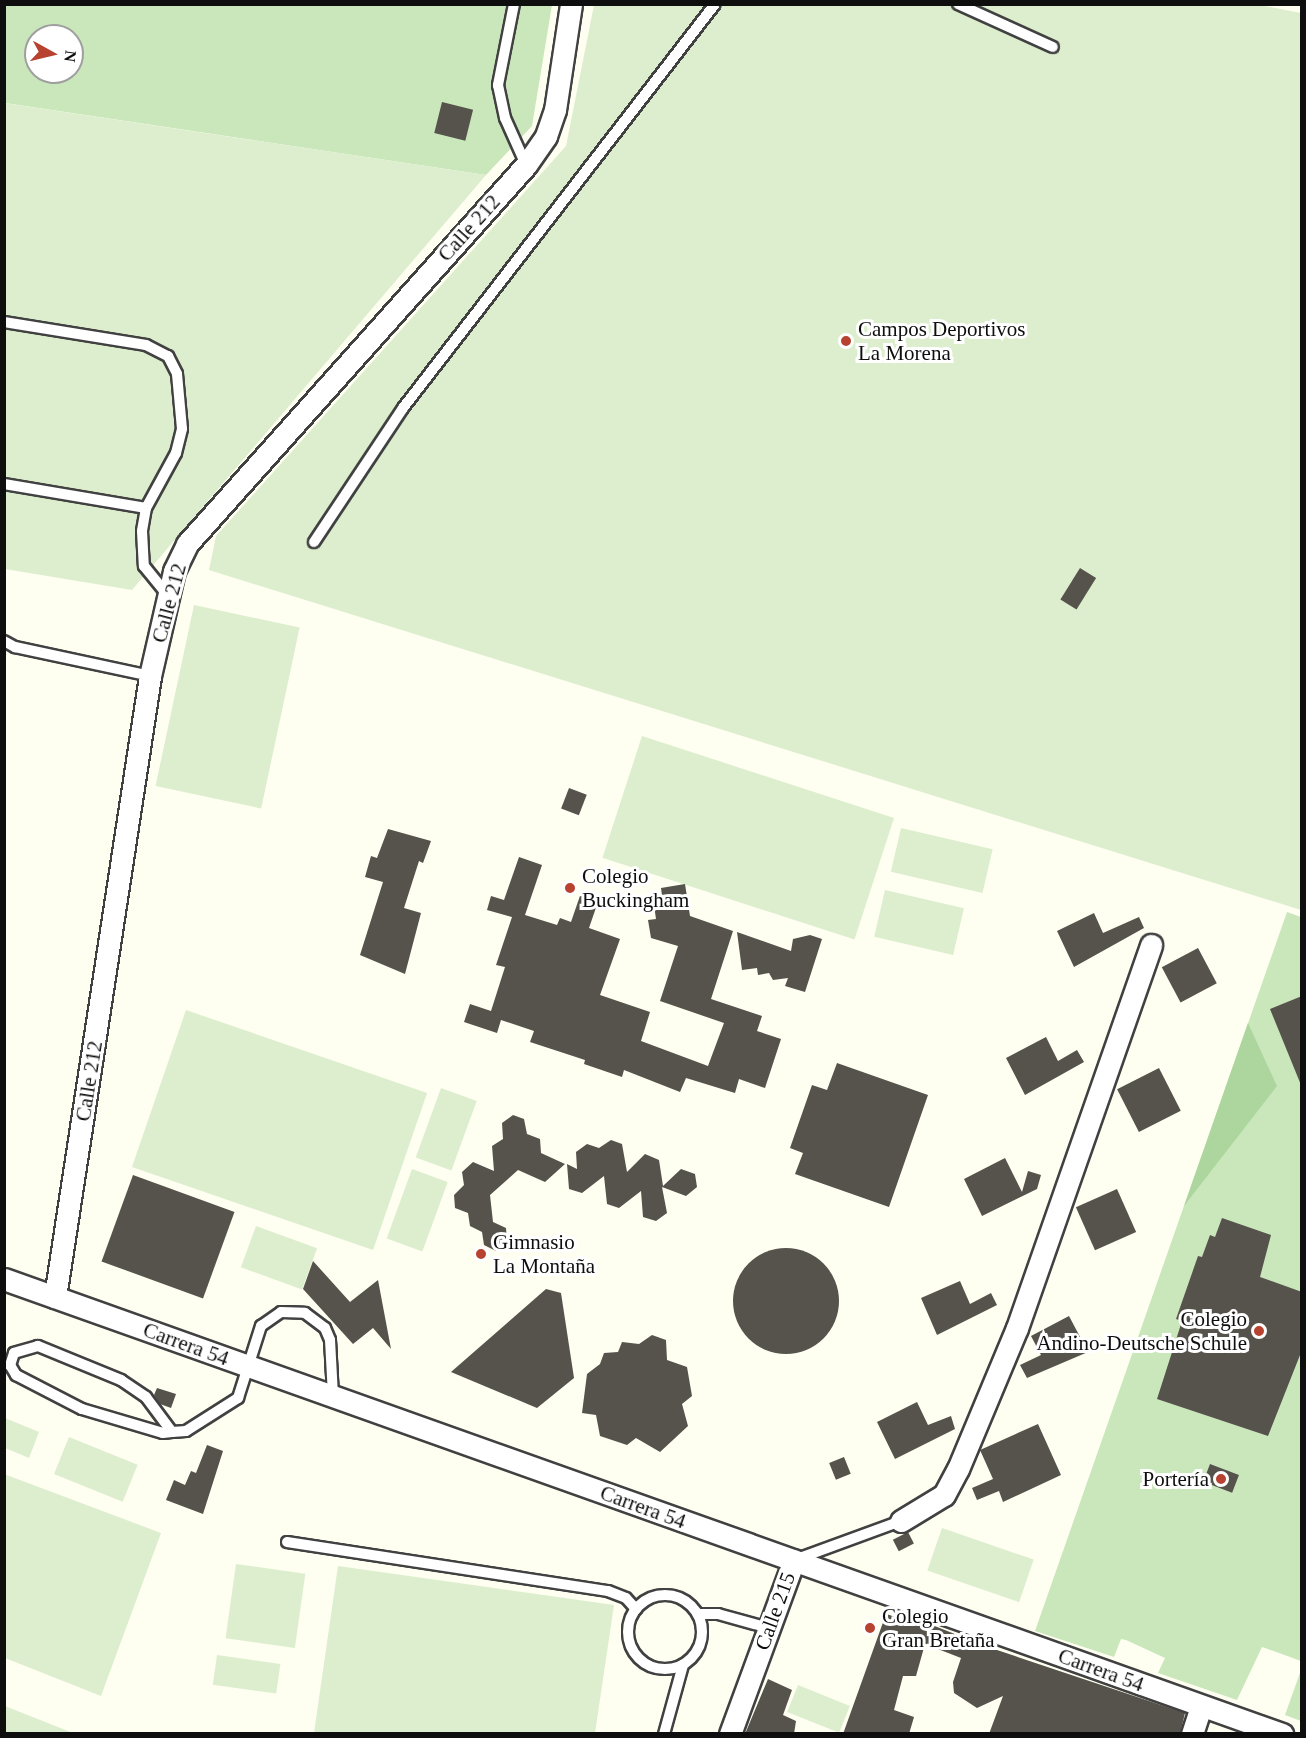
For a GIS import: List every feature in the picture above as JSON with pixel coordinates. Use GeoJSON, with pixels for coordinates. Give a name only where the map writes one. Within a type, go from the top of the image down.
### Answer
{"type":"FeatureCollection","features":[{"type":"Feature","properties":{"kind":"street","name":"Calle 212"},"geometry":{"type":"LineString","coordinates":[[55,1297],[150,676],[167,594],[186,544],[526,165],[546,136],[555,110],[571,4]]}},
{"type":"Feature","properties":{"kind":"street"},"geometry":{"type":"LineString","coordinates":[[901,1521],[944,1495],[958,1469],[1017,1328],[1151,945]]}},
{"type":"Feature","properties":{"kind":"street","name":"Carrera 54"},"geometry":{"type":"LineString","coordinates":[[4,1279],[1282,1734]]}},
{"type":"Feature","properties":{"kind":"street","name":"Calle 215"},"geometry":{"type":"LineString","coordinates":[[730,1734],[794,1560]]}},
{"type":"Feature","properties":{"kind":"street"},"geometry":{"type":"LineString","coordinates":[[1192,1734],[1201,1706]]}},
{"type":"Feature","properties":{"kind":"lane"},"geometry":{"type":"LineString","coordinates":[[514,4],[498,85],[505,118],[526,165]]}},
{"type":"Feature","properties":{"kind":"lane"},"geometry":{"type":"LineString","coordinates":[[314,542],[403,408],[715,4]]}},
{"type":"Feature","properties":{"kind":"lane"},"geometry":{"type":"LineString","coordinates":[[958,4],[1053,47]]}},
{"type":"Feature","properties":{"kind":"lane"},"geometry":{"type":"LineString","coordinates":[[4,322],[146,345],[168,356],[177,374],[182,429],[176,453],[146,508],[142,531],[144,566],[167,594]]}},
{"type":"Feature","properties":{"kind":"lane"},"geometry":{"type":"LineString","coordinates":[[4,484],[146,508]]}},
{"type":"Feature","properties":{"kind":"lane"},"geometry":{"type":"LineString","coordinates":[[4,641],[15,647],[150,676]]}},
{"type":"Feature","properties":{"kind":"lane"},"geometry":{"type":"LineString","coordinates":[[172,1432],[146,1397],[121,1380],[38,1346],[14,1353],[10,1365],[26,1382],[81,1409],[172,1432],[195,1427],[228,1407],[238,1398],[261,1326],[281,1312],[305,1313],[325,1328],[330,1340],[333,1396]]}},
{"type":"Feature","properties":{"kind":"lane","name":"Calle 215"},"geometry":{"type":"LineString","coordinates":[[794,1560],[901,1521]]}},
{"type":"Feature","properties":{"kind":"lane"},"geometry":{"type":"LineString","coordinates":[[287,1542],[608,1592],[626,1598],[636,1609]]}},
{"type":"Feature","properties":{"kind":"lane"},"geometry":{"type":"LineString","coordinates":[[664,1734],[683,1665],[701,1642],[698,1614],[688,1603],[661,1595],[636,1609],[628,1637],[642,1662],[670,1670],[683,1665]]}},
{"type":"Feature","properties":{"kind":"lane"},"geometry":{"type":"LineString","coordinates":[[698,1614],[718,1614],[769,1628]]}},
{"type":"Feature","properties":{"kind":"green space","name":"Campos Deportivos La Morena"},"geometry":{"type":"Polygon","coordinates":[[[1254,4],[1301,13],[1301,910],[209,570],[216,536],[566,146],[594,5],[1254,4]]]}},
{"type":"Feature","properties":{"kind":"green space"},"geometry":{"type":"Polygon","coordinates":[[[4,5],[552,5],[532,126],[486,175],[5,103],[4,5]]]}},
{"type":"Feature","properties":{"kind":"green space"},"geometry":{"type":"Polygon","coordinates":[[[4,103],[486,175],[132,590],[5,569],[4,103]]]}},
{"type":"Feature","properties":{"kind":"green space"},"geometry":{"type":"Polygon","coordinates":[[[194,605],[300,627],[261,808],[156,786],[194,605]]]}},
{"type":"Feature","properties":{"kind":"green space"},"geometry":{"type":"Polygon","coordinates":[[[642,736],[894,818],[854,940],[602,858],[642,736]]]}},
{"type":"Feature","properties":{"kind":"green space"},"geometry":{"type":"Polygon","coordinates":[[[901,828],[993,849],[982,893],[891,872],[901,828]]]}},
{"type":"Feature","properties":{"kind":"green space"},"geometry":{"type":"Polygon","coordinates":[[[885,890],[964,908],[953,955],[874,937],[885,890]]]}},
{"type":"Feature","properties":{"kind":"green space"},"geometry":{"type":"Polygon","coordinates":[[[1287,912],[1301,917],[1301,1661],[1262,1647],[1237,1700],[1158,1673],[1165,1658],[1126,1640],[1121,1639],[1114,1657],[1035,1631],[1287,912]]]}},
{"type":"Feature","properties":{"kind":"green space"},"geometry":{"type":"Polygon","coordinates":[[[186,1010],[427,1093],[373,1250],[132,1167],[186,1010]]]}},
{"type":"Feature","properties":{"kind":"green space"},"geometry":{"type":"Polygon","coordinates":[[[1248,1023],[1277,1086],[1184,1206],[1248,1023]]]}},
{"type":"Feature","properties":{"kind":"green space"},"geometry":{"type":"Polygon","coordinates":[[[441,1088],[477,1101],[451,1171],[416,1158],[441,1088]]]}},
{"type":"Feature","properties":{"kind":"green space"},"geometry":{"type":"Polygon","coordinates":[[[412,1169],[448,1182],[422,1252],[387,1239],[412,1169]]]}},
{"type":"Feature","properties":{"kind":"green space"},"geometry":{"type":"Polygon","coordinates":[[[256,1226],[317,1248],[302,1290],[241,1267],[256,1226]]]}},
{"type":"Feature","properties":{"kind":"green space"},"geometry":{"type":"Polygon","coordinates":[[[5,1418],[39,1432],[29,1458],[5,1448],[5,1418]]]}},
{"type":"Feature","properties":{"kind":"green space"},"geometry":{"type":"Polygon","coordinates":[[[69,1437],[138,1465],[123,1502],[54,1474],[69,1437]]]}},
{"type":"Feature","properties":{"kind":"green space"},"geometry":{"type":"Polygon","coordinates":[[[4,1474],[161,1533],[101,1696],[5,1658],[4,1474]]]}},
{"type":"Feature","properties":{"kind":"green space"},"geometry":{"type":"Polygon","coordinates":[[[942,1528],[1034,1560],[1019,1602],[927,1571],[942,1528]]]}},
{"type":"Feature","properties":{"kind":"green space"},"geometry":{"type":"Polygon","coordinates":[[[236,1564],[305,1574],[295,1648],[226,1638],[236,1564]]]}},
{"type":"Feature","properties":{"kind":"green space"},"geometry":{"type":"Polygon","coordinates":[[[338,1566],[614,1605],[595,1733],[314,1733],[338,1566]]]}},
{"type":"Feature","properties":{"kind":"green space"},"geometry":{"type":"Polygon","coordinates":[[[217,1655],[280,1664],[276,1694],[213,1685],[217,1655]]]}},
{"type":"Feature","properties":{"kind":"green space"},"geometry":{"type":"Polygon","coordinates":[[[1301,1670],[1301,1721],[1285,1715],[1301,1670]]]}},
{"type":"Feature","properties":{"kind":"green space"},"geometry":{"type":"Polygon","coordinates":[[[798,1685],[850,1706],[839,1733],[787,1712],[798,1685]]]}},
{"type":"Feature","properties":{"kind":"green space"},"geometry":{"type":"Polygon","coordinates":[[[5,1706],[73,1733],[5,1733],[5,1706]]]}},
{"type":"Feature","properties":{"kind":"building"},"geometry":{"type":"Polygon","coordinates":[[[442,102],[473,110],[465,141],[434,133],[442,102]]]}},
{"type":"Feature","properties":{"kind":"building"},"geometry":{"type":"Polygon","coordinates":[[[1080,568],[1096,578],[1077,609],[1060,599],[1080,568]]]}},
{"type":"Feature","properties":{"kind":"building"},"geometry":{"type":"Polygon","coordinates":[[[569,788],[587,795],[579,815],[561,809],[569,788]]]}},
{"type":"Feature","properties":{"kind":"building"},"geometry":{"type":"Polygon","coordinates":[[[388,829],[431,841],[423,863],[419,861],[404,908],[421,913],[405,974],[360,955],[383,882],[365,877],[371,856],[377,858],[388,829]]]}},
{"type":"Feature","properties":{"kind":"building"},"geometry":{"type":"Polygon","coordinates":[[[519,857],[542,865],[525,915],[557,925],[560,918],[571,922],[582,890],[600,896],[589,928],[620,939],[600,995],[650,1012],[641,1041],[708,1066],[724,1023],[660,1001],[678,946],[651,938],[648,920],[656,919],[654,905],[663,903],[661,888],[685,884],[690,916],[733,931],[711,999],[762,1016],[757,1031],[781,1039],[765,1088],[739,1079],[735,1093],[686,1078],[680,1092],[624,1070],[622,1077],[584,1064],[585,1060],[530,1042],[534,1031],[501,1020],[497,1033],[464,1022],[470,1004],[491,1011],[505,967],[496,965],[512,917],[487,910],[491,896],[504,900],[519,857]]]}},
{"type":"Feature","properties":{"kind":"building"},"geometry":{"type":"Polygon","coordinates":[[[1094,913],[1103,933],[1139,917],[1144,928],[1074,967],[1057,931],[1094,913]]]}},
{"type":"Feature","properties":{"kind":"building"},"geometry":{"type":"Polygon","coordinates":[[[737,932],[791,951],[793,939],[810,935],[822,939],[805,992],[785,986],[788,978],[773,980],[769,973],[758,975],[757,968],[742,970],[737,932]]]}},
{"type":"Feature","properties":{"kind":"building"},"geometry":{"type":"Polygon","coordinates":[[[1198,948],[1217,983],[1181,1003],[1162,967],[1198,948]]]}},
{"type":"Feature","properties":{"kind":"building"},"geometry":{"type":"Polygon","coordinates":[[[1302,996],[1302,1085],[1301,1085],[1270,1009],[1302,996]]]}},
{"type":"Feature","properties":{"kind":"building"},"geometry":{"type":"Polygon","coordinates":[[[1046,1037],[1058,1061],[1077,1050],[1084,1062],[1025,1095],[1006,1058],[1046,1037]]]}},
{"type":"Feature","properties":{"kind":"building"},"geometry":{"type":"Polygon","coordinates":[[[837,1063],[928,1095],[889,1207],[795,1174],[803,1153],[790,1148],[812,1085],[827,1090],[837,1063]]]}},
{"type":"Feature","properties":{"kind":"building"},"geometry":{"type":"Polygon","coordinates":[[[1159,1068],[1181,1111],[1139,1132],[1117,1089],[1159,1068]]]}},
{"type":"Feature","properties":{"kind":"building"},"geometry":{"type":"Polygon","coordinates":[[[513,1115],[524,1119],[527,1134],[540,1139],[541,1153],[565,1164],[545,1182],[518,1170],[490,1195],[493,1222],[506,1228],[507,1241],[496,1251],[484,1245],[482,1232],[470,1226],[468,1213],[455,1208],[454,1195],[464,1185],[462,1172],[473,1162],[494,1171],[492,1146],[503,1139],[502,1123],[513,1115]]]}},
{"type":"Feature","properties":{"kind":"building"},"geometry":{"type":"Polygon","coordinates":[[[611,1140],[622,1144],[627,1172],[645,1154],[659,1160],[663,1186],[681,1169],[695,1174],[697,1187],[686,1196],[662,1187],[667,1213],[656,1221],[643,1217],[641,1191],[619,1208],[607,1204],[604,1176],[582,1193],[569,1189],[567,1164],[577,1169],[576,1152],[587,1144],[599,1148],[611,1140]]]}},
{"type":"Feature","properties":{"kind":"building"},"geometry":{"type":"Polygon","coordinates":[[[1005,1158],[1022,1192],[1028,1171],[1041,1175],[1037,1189],[982,1216],[964,1179],[1005,1158]]]}},
{"type":"Feature","properties":{"kind":"building"},"geometry":{"type":"Polygon","coordinates":[[[133,1175],[234,1212],[203,1298],[102,1261],[133,1175]]]}},
{"type":"Feature","properties":{"kind":"building"},"geometry":{"type":"Polygon","coordinates":[[[1117,1189],[1136,1232],[1095,1250],[1076,1207],[1117,1189]]]}},
{"type":"Feature","properties":{"kind":"building","name":"Colegio Andino-Deutsche Schule"},"geometry":{"type":"Polygon","coordinates":[[[1222,1218],[1271,1235],[1260,1277],[1302,1292],[1302,1350],[1268,1436],[1157,1399],[1182,1321],[1176,1319],[1198,1256],[1202,1257],[1210,1235],[1215,1237],[1222,1218]]]}},
{"type":"Feature","properties":{"kind":"building"},"geometry":{"type":"Polygon","coordinates":[[[786,1248],[806,1252],[824,1263],[835,1281],[839,1301],[835,1321],[824,1339],[806,1350],[786,1354],[766,1350],[748,1339],[737,1321],[733,1301],[737,1281],[748,1263],[766,1252],[786,1248]]]}},
{"type":"Feature","properties":{"kind":"building"},"geometry":{"type":"Polygon","coordinates":[[[313,1261],[350,1302],[378,1280],[391,1349],[373,1328],[353,1344],[303,1289],[313,1261]]]}},
{"type":"Feature","properties":{"kind":"building"},"geometry":{"type":"Polygon","coordinates":[[[960,1281],[970,1304],[991,1293],[997,1305],[937,1335],[921,1298],[960,1281]]]}},
{"type":"Feature","properties":{"kind":"building"},"geometry":{"type":"Polygon","coordinates":[[[546,1289],[561,1293],[574,1378],[537,1408],[451,1372],[546,1289]]]}},
{"type":"Feature","properties":{"kind":"building"},"geometry":{"type":"Polygon","coordinates":[[[1069,1316],[1088,1352],[1027,1378],[1020,1365],[1041,1355],[1031,1336],[1069,1316]]]}},
{"type":"Feature","properties":{"kind":"building"},"geometry":{"type":"Polygon","coordinates":[[[652,1335],[666,1340],[667,1360],[687,1367],[692,1396],[682,1404],[688,1426],[660,1452],[636,1438],[627,1445],[600,1436],[596,1415],[582,1413],[587,1374],[600,1364],[604,1353],[618,1352],[622,1342],[639,1344],[652,1335]]]}},
{"type":"Feature","properties":{"kind":"building"},"geometry":{"type":"Polygon","coordinates":[[[157,1388],[176,1394],[171,1408],[160,1404],[154,1395],[157,1388]]]}},
{"type":"Feature","properties":{"kind":"building"},"geometry":{"type":"Polygon","coordinates":[[[917,1402],[928,1425],[951,1416],[955,1429],[895,1459],[877,1422],[917,1402]]]}},
{"type":"Feature","properties":{"kind":"building"},"geometry":{"type":"Polygon","coordinates":[[[1038,1424],[1061,1475],[1003,1502],[999,1491],[977,1500],[972,1488],[993,1479],[980,1450],[1038,1424]]]}},
{"type":"Feature","properties":{"kind":"building"},"geometry":{"type":"Polygon","coordinates":[[[207,1445],[223,1451],[203,1514],[166,1500],[174,1480],[185,1485],[191,1471],[196,1473],[207,1445]]]}},
{"type":"Feature","properties":{"kind":"building"},"geometry":{"type":"Polygon","coordinates":[[[844,1457],[851,1474],[836,1480],[829,1463],[844,1457]]]}},
{"type":"Feature","properties":{"kind":"building","name":"Portería"},"geometry":{"type":"Polygon","coordinates":[[[1210,1464],[1239,1475],[1232,1493],[1203,1482],[1210,1464]]]}},
{"type":"Feature","properties":{"kind":"building"},"geometry":{"type":"Polygon","coordinates":[[[908,1532],[914,1544],[899,1551],[893,1540],[908,1532]]]}},
{"type":"Feature","properties":{"kind":"building"},"geometry":{"type":"Polygon","coordinates":[[[886,1614],[913,1622],[912,1617],[985,1646],[1185,1713],[1180,1734],[989,1734],[1003,1696],[977,1708],[954,1693],[953,1682],[961,1658],[925,1644],[916,1676],[903,1676],[894,1710],[914,1717],[909,1734],[843,1734],[886,1614]]]}},
{"type":"Feature","properties":{"kind":"building"},"geometry":{"type":"Polygon","coordinates":[[[768,1679],[792,1690],[783,1715],[796,1721],[794,1734],[745,1734],[768,1679]]]}},
{"type":"Feature","properties":{"kind":"place","name":"Campos Deportivos La Morena"},"geometry":{"type":"Point","coordinates":[846,341]}},
{"type":"Feature","properties":{"kind":"place","name":"Colegio Buckingham"},"geometry":{"type":"Point","coordinates":[570,888]}},
{"type":"Feature","properties":{"kind":"place","name":"Gimnasio La Montaña"},"geometry":{"type":"Point","coordinates":[481,1254]}},
{"type":"Feature","properties":{"kind":"place","name":"Colegio Andino-Deutsche Schule"},"geometry":{"type":"Point","coordinates":[1259,1331]}},
{"type":"Feature","properties":{"kind":"place","name":"Portería"},"geometry":{"type":"Point","coordinates":[1221,1479]}},
{"type":"Feature","properties":{"kind":"place","name":"Colegio Gran Bretaña"},"geometry":{"type":"Point","coordinates":[870,1628]}}]}
